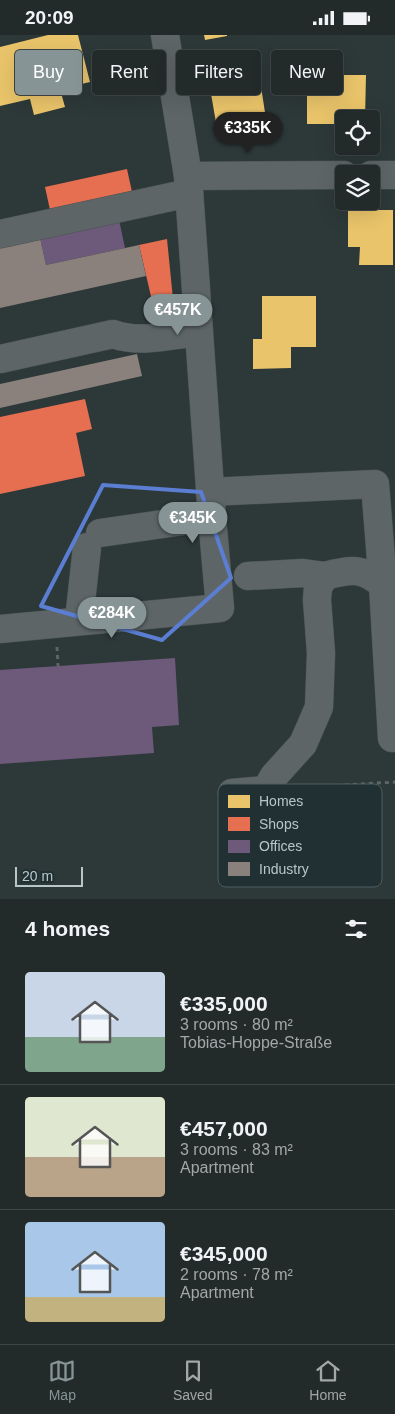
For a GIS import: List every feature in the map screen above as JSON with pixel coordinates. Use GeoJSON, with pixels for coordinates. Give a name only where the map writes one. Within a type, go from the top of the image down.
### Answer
{"type":"FeatureCollection","features":[{"type":"Feature","properties":{"kind":"street"},"geometry":{"type":"LineString","coordinates":[[0,629],[220,607],[189,184],[165,35]]}},
{"type":"Feature","properties":{"kind":"street"},"geometry":{"type":"LineString","coordinates":[[380,175],[395,175]]}},
{"type":"Feature","properties":{"kind":"street"},"geometry":{"type":"LineString","coordinates":[[0,234],[189,184],[335,176]]}},
{"type":"Feature","properties":{"kind":"street"},"geometry":{"type":"LineString","coordinates":[[0,359],[113,334],[125,339],[139,339],[199,332]]}},
{"type":"Feature","properties":{"kind":"street"},"geometry":{"type":"LineString","coordinates":[[79,620],[94,540],[211,504],[375,484],[392,738]]}},
{"type":"Feature","properties":{"kind":"street"},"geometry":{"type":"LineString","coordinates":[[248,576],[304,573],[325,576],[342,571],[356,570],[373,575],[383,585]]}},
{"type":"Feature","properties":{"kind":"street"},"geometry":{"type":"LineString","coordinates":[[270,784],[274,776],[303,744],[319,707],[321,653],[317,600],[318,587],[325,576]]}},
{"type":"Feature","properties":{"kind":"path"},"geometry":{"type":"LineString","coordinates":[[366,784],[395,782]]}},
{"type":"Feature","properties":{"kind":"highlighted area"},"geometry":{"type":"Polygon","coordinates":[[[103,485],[201,492],[231,578],[162,640],[41,606],[103,485]]]}},
{"type":"Feature","properties":{"kind":"building: Homes"},"geometry":{"type":"Polygon","coordinates":[[[48,35],[78,35],[82,50],[15,50],[15,95],[62,95],[65,107],[34,115],[30,99],[0,106],[0,47],[48,35]]]}},
{"type":"Feature","properties":{"kind":"building: Homes"},"geometry":{"type":"Polygon","coordinates":[[[204,35],[227,35],[227,36],[205,40],[204,35]]]}},
{"type":"Feature","properties":{"kind":"building: Homes"},"geometry":{"type":"Polygon","coordinates":[[[82,51],[90,82],[82,84],[82,51]]]}},
{"type":"Feature","properties":{"kind":"building: Homes"},"geometry":{"type":"Polygon","coordinates":[[[343,75],[366,75],[365,110],[335,110],[335,124],[307,124],[307,95],[343,95],[343,75]]]}},
{"type":"Feature","properties":{"kind":"building: Homes"},"geometry":{"type":"Polygon","coordinates":[[[261,86],[268,132],[219,140],[211,95],[261,95],[261,86]]]}},
{"type":"Feature","properties":{"kind":"building: Homes"},"geometry":{"type":"Polygon","coordinates":[[[348,210],[393,210],[393,265],[359,265],[360,247],[348,247],[348,210]]]}},
{"type":"Feature","properties":{"kind":"building: Homes"},"geometry":{"type":"Polygon","coordinates":[[[262,296],[316,296],[316,347],[291,347],[291,368],[253,369],[253,339],[262,339],[262,296]]]}},
{"type":"Feature","properties":{"kind":"building: Shops"},"geometry":{"type":"Polygon","coordinates":[[[127,169],[132,192],[50,210],[45,187],[127,169]]]}},
{"type":"Feature","properties":{"kind":"building: Shops"},"geometry":{"type":"Polygon","coordinates":[[[167,239],[175,319],[157,322],[139,245],[167,239]]]}},
{"type":"Feature","properties":{"kind":"building: Shops"},"geometry":{"type":"Polygon","coordinates":[[[85,399],[92,429],[76,433],[85,476],[0,494],[0,417],[85,399]]]}},
{"type":"Feature","properties":{"kind":"building: Offices"},"geometry":{"type":"Polygon","coordinates":[[[118,215],[125,248],[46,265],[39,233],[118,215]]]}},
{"type":"Feature","properties":{"kind":"building: Offices"},"geometry":{"type":"Polygon","coordinates":[[[175,658],[179,725],[152,727],[154,753],[0,764],[0,670],[175,658]]]}},
{"type":"Feature","properties":{"kind":"building: Industry"},"geometry":{"type":"Polygon","coordinates":[[[39,233],[46,265],[139,245],[146,276],[0,308],[0,241],[39,233]]]}},
{"type":"Feature","properties":{"kind":"building: Industry"},"geometry":{"type":"Polygon","coordinates":[[[137,354],[142,376],[0,408],[0,384],[137,354]]]}}]}
